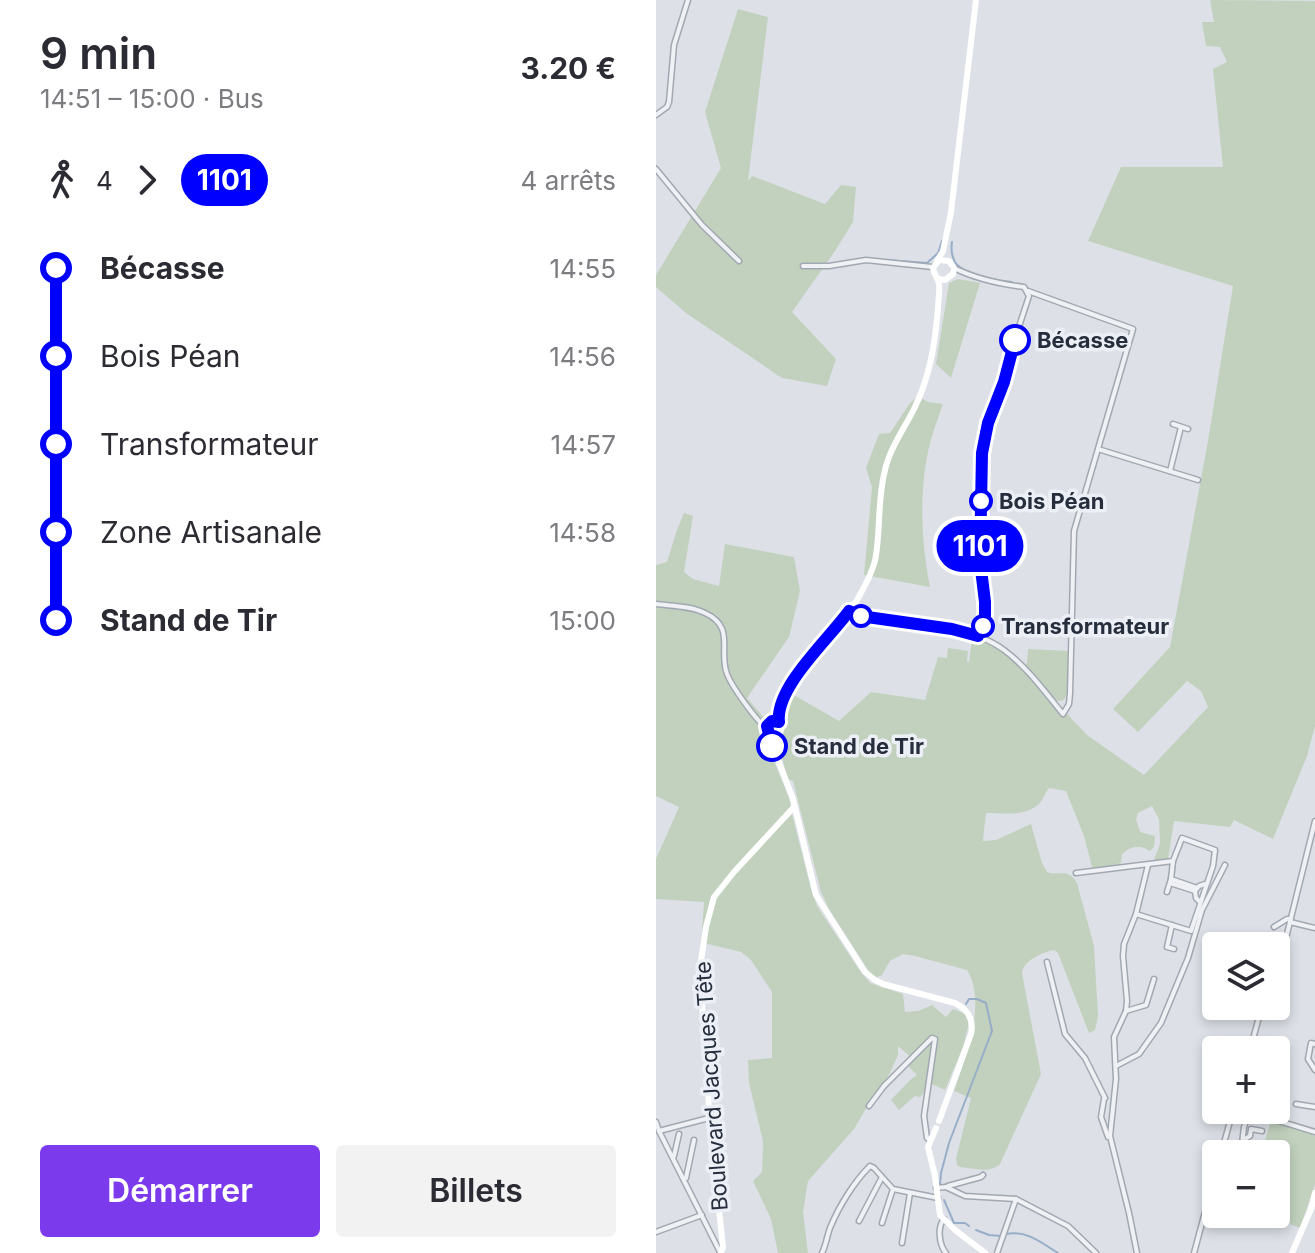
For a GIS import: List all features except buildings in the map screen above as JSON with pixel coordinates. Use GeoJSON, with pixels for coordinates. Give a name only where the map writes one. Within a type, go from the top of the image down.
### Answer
{"type":"FeatureCollection","features":[{"type":"Feature","properties":{"kind":"main road"},"geometry":{"type":"LineString","coordinates":[[952,268],[948,254],[951,212],[976,0]]}},
{"type":"Feature","properties":{"kind":"main road"},"geometry":{"type":"LineString","coordinates":[[942,279],[934,274],[935,264],[943,251],[951,212]]}},
{"type":"Feature","properties":{"kind":"main road"},"geometry":{"type":"LineString","coordinates":[[935,264],[944,259],[952,268]]}},
{"type":"Feature","properties":{"kind":"main road"},"geometry":{"type":"LineString","coordinates":[[952,268],[939,286],[937,325],[925,384],[885,469],[877,546],[871,567],[848,610],[790,685],[771,725],[772,746],[794,807],[820,904],[869,977],[964,1008],[971,1017],[971,1034],[930,1141],[930,1155],[940,1213],[985,1253]]}},
{"type":"Feature","properties":{"kind":"main road"},"geometry":{"type":"LineString","coordinates":[[771,725],[782,727],[776,745],[778,760]]}},
{"type":"Feature","properties":{"kind":"main road"},"geometry":{"type":"LineString","coordinates":[[771,725],[772,734],[778,733]]}},
{"type":"Feature","properties":{"kind":"main road","name":"Boulevard Jacques Tête"},"geometry":{"type":"LineString","coordinates":[[721,1253],[723,1247],[709,1118],[708,1067],[699,974],[711,902],[734,872],[794,807]]}},
{"type":"Feature","properties":{"kind":"main road"},"geometry":{"type":"LineString","coordinates":[[1292,1253],[1315,1193]]}},
{"type":"Feature","properties":{"kind":"street"},"geometry":{"type":"LineString","coordinates":[[656,115],[669,102],[674,45],[688,0]]}},
{"type":"Feature","properties":{"kind":"street"},"geometry":{"type":"LineString","coordinates":[[656,169],[690,212],[739,261]]}},
{"type":"Feature","properties":{"kind":"street"},"geometry":{"type":"LineString","coordinates":[[803,266],[829,266],[866,260],[935,264]]}},
{"type":"Feature","properties":{"kind":"street"},"geometry":{"type":"LineString","coordinates":[[848,610],[860,616],[952,629],[978,636],[997,645],[1023,667],[1063,714],[1070,700],[1074,531],[1133,329],[1022,287],[1005,285],[952,268]]}},
{"type":"Feature","properties":{"kind":"street"},"geometry":{"type":"LineString","coordinates":[[978,636],[985,616],[980,551],[983,445],[1029,300],[1028,291]]}},
{"type":"Feature","properties":{"kind":"street"},"geometry":{"type":"LineString","coordinates":[[1173,424],[1188,429]]}},
{"type":"Feature","properties":{"kind":"street"},"geometry":{"type":"LineString","coordinates":[[1170,471],[1181,427]]}},
{"type":"Feature","properties":{"kind":"street"},"geometry":{"type":"LineString","coordinates":[[1098,449],[1198,480]]}},
{"type":"Feature","properties":{"kind":"street"},"geometry":{"type":"LineString","coordinates":[[656,604],[698,610],[715,620],[725,637],[725,665],[729,678],[757,718],[771,725]]}},
{"type":"Feature","properties":{"kind":"street"},"geometry":{"type":"LineString","coordinates":[[1287,932],[1315,821]]}},
{"type":"Feature","properties":{"kind":"street"},"geometry":{"type":"LineString","coordinates":[[1136,914],[1191,931],[1213,866],[1215,850],[1182,838],[1173,861],[1167,892]]}},
{"type":"Feature","properties":{"kind":"street"},"geometry":{"type":"LineString","coordinates":[[1076,873],[1173,861]]}},
{"type":"Feature","properties":{"kind":"street"},"geometry":{"type":"LineString","coordinates":[[1111,1142],[1116,1066],[1114,1037],[1126,1011],[1127,1001],[1124,944],[1136,914],[1148,865]]}},
{"type":"Feature","properties":{"kind":"street"},"geometry":{"type":"LineString","coordinates":[[1116,1066],[1139,1054],[1161,1023],[1188,958],[1202,910],[1225,865]]}},
{"type":"Feature","properties":{"kind":"street"},"geometry":{"type":"LineString","coordinates":[[1170,881],[1196,889],[1206,884]]}},
{"type":"Feature","properties":{"kind":"street"},"geometry":{"type":"LineString","coordinates":[[1196,889],[1196,898],[1200,902]]}},
{"type":"Feature","properties":{"kind":"street"},"geometry":{"type":"LineString","coordinates":[[1274,927],[1287,919],[1315,928]]}},
{"type":"Feature","properties":{"kind":"street"},"geometry":{"type":"LineString","coordinates":[[1172,924],[1167,947],[1174,949]]}},
{"type":"Feature","properties":{"kind":"street"},"geometry":{"type":"LineString","coordinates":[[1047,962],[1065,1034],[1085,1058],[1105,1098],[1101,1117],[1111,1142],[1137,1253]]}},
{"type":"Feature","properties":{"kind":"street"},"geometry":{"type":"LineString","coordinates":[[1126,1011],[1146,1005],[1154,979]]}},
{"type":"Feature","properties":{"kind":"street"},"geometry":{"type":"LineString","coordinates":[[869,1106],[884,1086],[932,1038],[935,1039],[924,1116],[930,1141]]}},
{"type":"Feature","properties":{"kind":"street"},"geometry":{"type":"LineString","coordinates":[[1315,1044],[1311,1043],[1308,1059],[1315,1070]]}},
{"type":"Feature","properties":{"kind":"street"},"geometry":{"type":"LineString","coordinates":[[1105,1098],[1114,1098]]}},
{"type":"Feature","properties":{"kind":"street"},"geometry":{"type":"LineString","coordinates":[[1296,1104],[1315,1107]]}},
{"type":"Feature","properties":{"kind":"street"},"geometry":{"type":"LineString","coordinates":[[659,1131],[709,1118]]}},
{"type":"Feature","properties":{"kind":"street"},"geometry":{"type":"LineString","coordinates":[[656,1123],[721,1253]]}},
{"type":"Feature","properties":{"kind":"street"},"geometry":{"type":"LineString","coordinates":[[1290,1123],[1315,1132]]}},
{"type":"Feature","properties":{"kind":"street"},"geometry":{"type":"LineString","coordinates":[[1243,1140],[1246,1124]]}},
{"type":"Feature","properties":{"kind":"street"},"geometry":{"type":"LineString","coordinates":[[1243,1140],[1250,1136],[1251,1129],[1262,1131]]}},
{"type":"Feature","properties":{"kind":"street"},"geometry":{"type":"LineString","coordinates":[[674,1158],[679,1134]]}},
{"type":"Feature","properties":{"kind":"street"},"geometry":{"type":"LineString","coordinates":[[685,1181],[694,1140]]}},
{"type":"Feature","properties":{"kind":"street"},"geometry":{"type":"LineString","coordinates":[[822,1253],[830,1229],[857,1181],[870,1166],[893,1189],[938,1198]]}},
{"type":"Feature","properties":{"kind":"street"},"geometry":{"type":"LineString","coordinates":[[946,1187],[983,1175]]}},
{"type":"Feature","properties":{"kind":"street"},"geometry":{"type":"LineString","coordinates":[[859,1221],[882,1177]]}},
{"type":"Feature","properties":{"kind":"street"},"geometry":{"type":"LineString","coordinates":[[936,1186],[965,1196],[1016,1199],[1068,1226],[1096,1253]]}},
{"type":"Feature","properties":{"kind":"street"},"geometry":{"type":"LineString","coordinates":[[882,1223],[893,1189]]}},
{"type":"Feature","properties":{"kind":"street"},"geometry":{"type":"LineString","coordinates":[[902,1243],[910,1193]]}},
{"type":"Feature","properties":{"kind":"street"},"geometry":{"type":"LineString","coordinates":[[997,1253],[1016,1199]]}},
{"type":"Feature","properties":{"kind":"street"},"geometry":{"type":"LineString","coordinates":[[656,1232],[702,1215]]}},
{"type":"Feature","properties":{"kind":"street"},"geometry":{"type":"LineString","coordinates":[[944,1219],[940,1227],[941,1246],[946,1253]]}},
{"type":"Feature","properties":{"kind":"street"},"geometry":{"type":"LineString","coordinates":[[1194,1253],[1202,1223]]}},
{"type":"Feature","properties":{"kind":"green space"},"geometry":{"type":"Polygon","coordinates":[[[1210,0],[1315,1],[1315,726],[1307,756],[1273,839],[1234,820],[1230,827],[1174,821],[1168,859],[1154,860],[1160,844],[1159,819],[1152,806],[1138,813],[1136,819],[1140,832],[1155,836],[1154,847],[1150,851],[1142,847],[1132,848],[1122,854],[1121,863],[1095,872],[1066,791],[1049,788],[1039,804],[1027,811],[986,813],[983,841],[996,840],[1031,824],[1047,872],[1070,875],[1077,883],[1094,946],[1098,1016],[1095,1030],[1089,1033],[1058,953],[1054,950],[1039,955],[1026,965],[1022,973],[1041,1074],[1000,1164],[986,1170],[960,1167],[956,1159],[971,1098],[954,1091],[975,1014],[973,983],[967,970],[903,954],[890,961],[882,975],[875,978],[868,970],[821,892],[793,781],[788,779],[778,743],[785,709],[792,694],[839,721],[871,692],[925,700],[938,657],[947,658],[948,648],[968,651],[969,662],[972,639],[983,639],[1023,667],[1027,663],[1028,649],[1069,651],[1068,695],[1062,701],[1055,701],[1087,735],[1144,775],[1208,707],[1201,691],[1187,681],[1138,732],[1113,709],[1170,647],[1233,286],[1088,241],[1121,167],[1223,167],[1213,69],[1227,62],[1220,47],[1206,46],[1202,22],[1214,22],[1210,0]]]}},
{"type":"Feature","properties":{"kind":"green space"},"geometry":{"type":"Polygon","coordinates":[[[738,9],[768,17],[748,181],[752,176],[825,204],[841,185],[856,187],[853,222],[792,312],[836,359],[827,386],[782,378],[686,313],[656,287],[656,275],[721,168],[705,112],[738,9]]]}},
{"type":"Feature","properties":{"kind":"green space"},"geometry":{"type":"Polygon","coordinates":[[[958,279],[980,283],[951,378],[936,364],[949,283],[958,279]]]}},
{"type":"Feature","properties":{"kind":"green space"},"geometry":{"type":"Polygon","coordinates":[[[918,396],[928,402],[943,404],[928,451],[923,490],[923,539],[930,587],[864,575],[872,487],[866,468],[879,434],[890,433],[918,396]]]}},
{"type":"Feature","properties":{"kind":"green space"},"geometry":{"type":"Polygon","coordinates":[[[684,513],[693,516],[684,572],[693,579],[719,586],[725,544],[794,557],[800,591],[789,637],[747,698],[765,719],[754,719],[789,798],[791,807],[786,820],[792,814],[817,906],[870,983],[903,994],[905,1012],[932,1005],[946,1017],[953,1009],[970,1019],[963,1047],[945,1090],[927,1082],[920,1097],[915,1096],[899,1110],[891,1100],[917,1075],[907,1065],[913,1059],[898,1046],[898,1055],[890,1073],[854,1129],[808,1181],[803,1212],[808,1253],[778,1253],[771,1219],[753,1181],[762,1172],[763,1141],[749,1083],[748,1060],[772,1058],[772,992],[751,960],[741,952],[708,944],[701,946],[704,902],[656,899],[656,859],[679,807],[656,796],[656,565],[667,562],[684,513]]]}},
{"type":"Feature","properties":{"kind":"green space"},"geometry":{"type":"Polygon","coordinates":[[[1270,1124],[1285,1124],[1315,1133],[1315,1184],[1300,1228],[1290,1224],[1290,1140],[1265,1140],[1270,1124]]]}},
{"type":"Feature","properties":{"kind":"waterway"},"geometry":{"type":"LineString","coordinates":[[887,260],[927,263],[938,253],[942,241]]}},
{"type":"Feature","properties":{"kind":"waterway"},"geometry":{"type":"LineString","coordinates":[[952,242],[953,257],[959,266],[981,276],[1012,282]]}},
{"type":"Feature","properties":{"kind":"waterway"},"geometry":{"type":"LineString","coordinates":[[940,1184],[949,1143],[992,1031],[986,1003],[969,999],[966,1004]]}},
{"type":"Feature","properties":{"kind":"waterway"},"geometry":{"type":"LineString","coordinates":[[944,1200],[954,1223],[969,1226]]}},
{"type":"Feature","properties":{"kind":"waterway"},"geometry":{"type":"LineString","coordinates":[[976,1230],[1001,1236]]}},
{"type":"Feature","properties":{"kind":"waterway"},"geometry":{"type":"LineString","coordinates":[[1006,1234],[1027,1235],[1058,1253]]}},
{"type":"Feature","properties":{"kind":"bus line","name":"1101"},"geometry":{"type":"LineString","coordinates":[[772,746],[767,726],[775,720],[779,722],[780,709],[790,685],[849,611],[860,616],[952,629],[978,636],[985,616],[980,561],[982,453],[988,423],[1004,382],[1015,340]]}},
{"type":"Feature","properties":{"kind":"place","name":"Bécasse"},"geometry":{"type":"Point","coordinates":[1015,340]}},
{"type":"Feature","properties":{"kind":"place","name":"Bois Péan"},"geometry":{"type":"Point","coordinates":[981,501]}},
{"type":"Feature","properties":{"kind":"place","name":"Transformateur"},"geometry":{"type":"Point","coordinates":[983,626]}},
{"type":"Feature","properties":{"kind":"place","name":"Stand de Tir"},"geometry":{"type":"Point","coordinates":[772,746]}}]}
